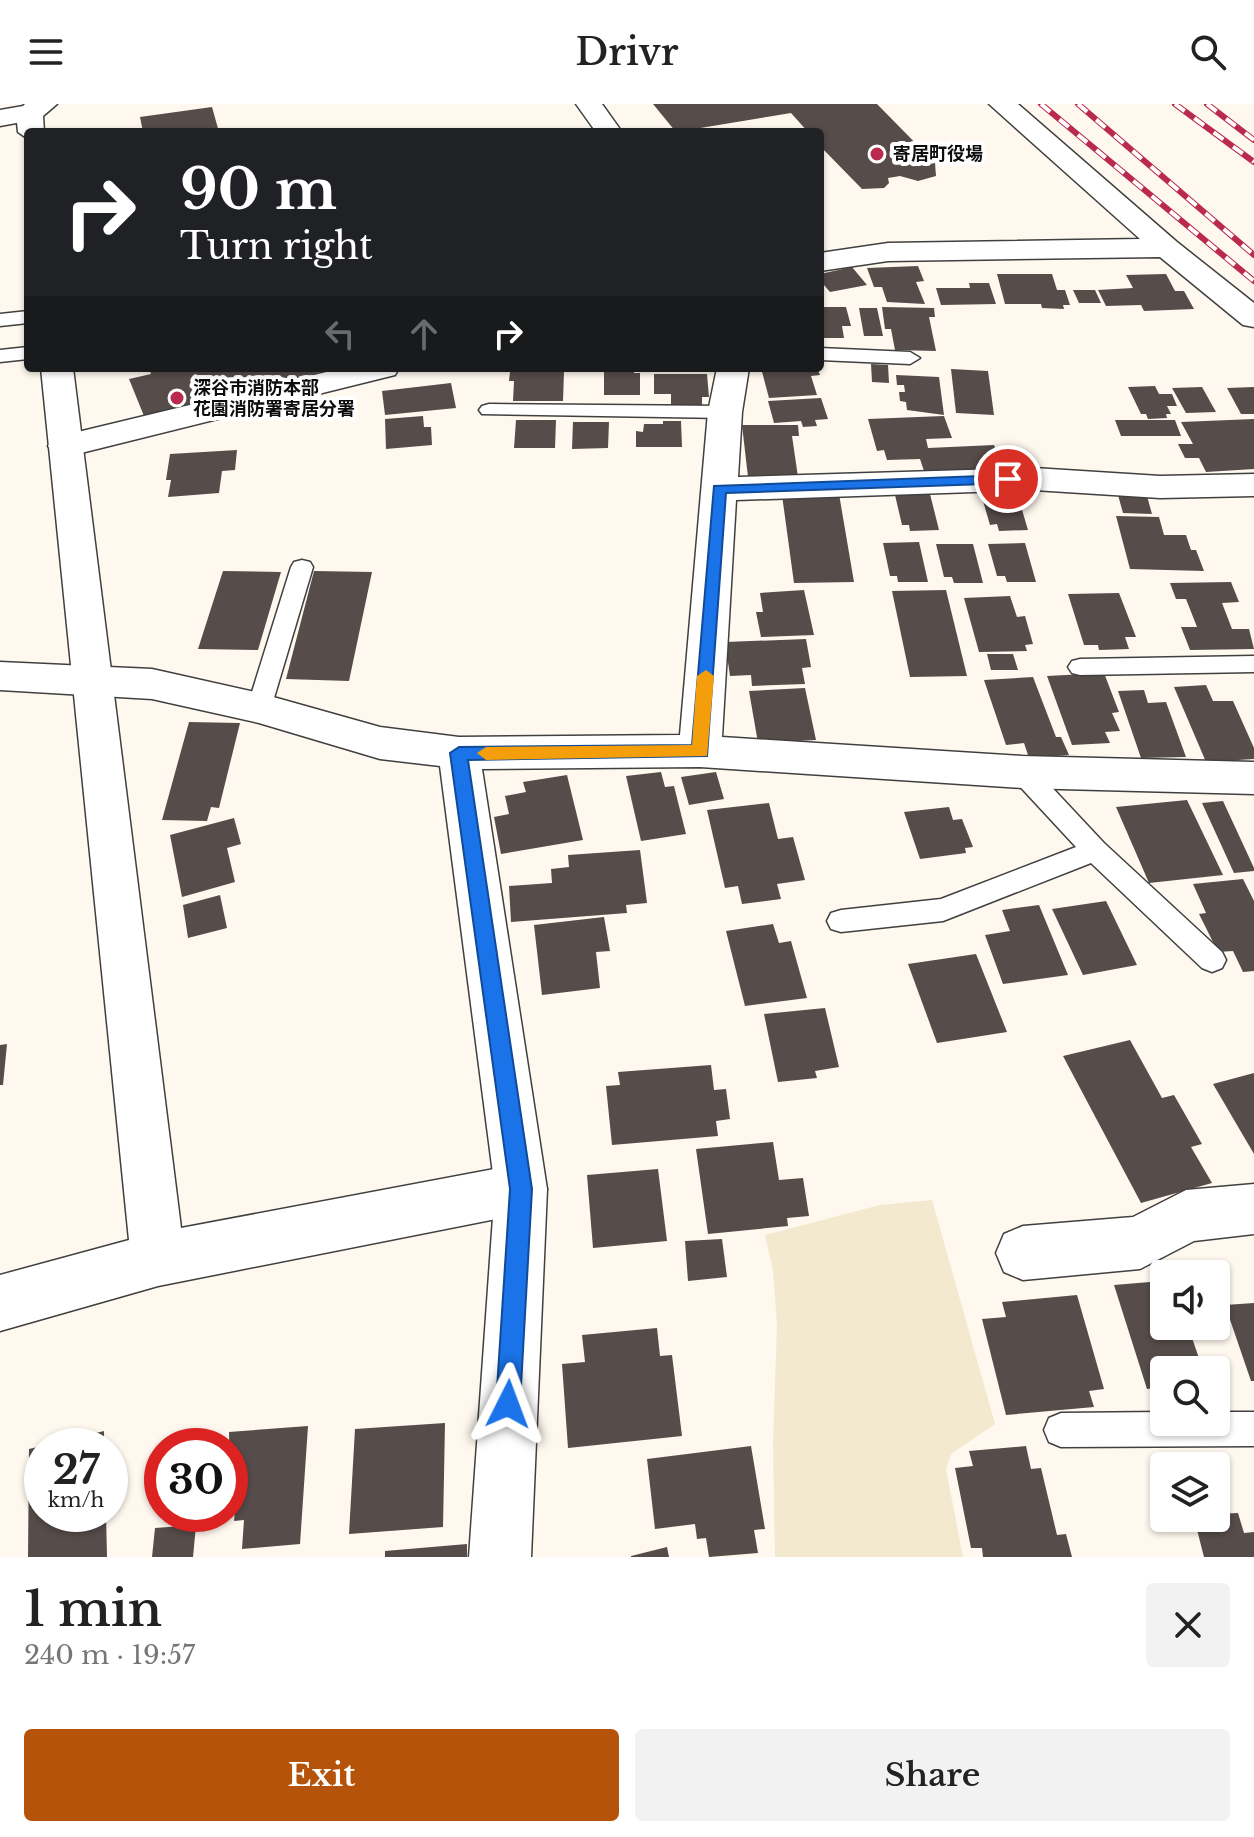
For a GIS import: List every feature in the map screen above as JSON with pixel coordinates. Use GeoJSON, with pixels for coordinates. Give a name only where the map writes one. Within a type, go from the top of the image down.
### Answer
{"type":"FeatureCollection","features":[{"type":"Feature","properties":{"kind":"street"},"geometry":{"type":"LineString","coordinates":[[589,104],[606,128]]}},
{"type":"Feature","properties":{"kind":"street"},"geometry":{"type":"LineString","coordinates":[[1002,104],[1167,248],[1254,318]]}},
{"type":"Feature","properties":{"kind":"street"},"geometry":{"type":"LineString","coordinates":[[0,118],[35,116]]}},
{"type":"Feature","properties":{"kind":"street"},"geometry":{"type":"LineString","coordinates":[[824,261],[888,252],[1167,248]]}},
{"type":"Feature","properties":{"kind":"street"},"geometry":{"type":"LineString","coordinates":[[57,372],[158,1259]]}},
{"type":"Feature","properties":{"kind":"street"},"geometry":{"type":"LineString","coordinates":[[65,446],[367,372]]}},
{"type":"Feature","properties":{"kind":"street"},"geometry":{"type":"LineString","coordinates":[[700,751],[725,412],[732,372]]}},
{"type":"Feature","properties":{"kind":"street"},"geometry":{"type":"LineString","coordinates":[[719,489],[1019,479],[1160,487],[1254,485]]}},
{"type":"Feature","properties":{"kind":"street"},"geometry":{"type":"LineString","coordinates":[[0,676],[152,684],[259,708],[380,743],[459,753],[700,751],[1022,772],[1254,778]]}},
{"type":"Feature","properties":{"kind":"street"},"geometry":{"type":"LineString","coordinates":[[459,753],[521,1189],[500,1557]]}},
{"type":"Feature","properties":{"kind":"street"},"geometry":{"type":"LineString","coordinates":[[0,1303],[158,1259],[521,1189]]}},
{"type":"Feature","properties":{"kind":"street"},"geometry":{"type":"LineString","coordinates":[[1023,1253],[1140,1243],[1186,1216],[1254,1209]]}},
{"type":"Feature","properties":{"kind":"lane"},"geometry":{"type":"LineString","coordinates":[[0,320],[24,317]]}},
{"type":"Feature","properties":{"kind":"lane"},"geometry":{"type":"LineString","coordinates":[[0,356],[24,353]]}},
{"type":"Feature","properties":{"kind":"lane"},"geometry":{"type":"LineString","coordinates":[[824,354],[910,358]]}},
{"type":"Feature","properties":{"kind":"lane"},"geometry":{"type":"LineString","coordinates":[[489,410],[725,412]]}},
{"type":"Feature","properties":{"kind":"lane"},"geometry":{"type":"LineString","coordinates":[[259,708],[302,567]]}},
{"type":"Feature","properties":{"kind":"lane"},"geometry":{"type":"LineString","coordinates":[[1080,667],[1254,664]]}},
{"type":"Feature","properties":{"kind":"lane"},"geometry":{"type":"LineString","coordinates":[[1022,772],[1095,850],[1212,960]]}},
{"type":"Feature","properties":{"kind":"lane"},"geometry":{"type":"LineString","coordinates":[[841,921],[943,910],[1095,850]]}},
{"type":"Feature","properties":{"kind":"lane"},"geometry":{"type":"LineString","coordinates":[[1061,1430],[1254,1429]]}},
{"type":"Feature","properties":{"kind":"shaded area"},"geometry":{"type":"Polygon","coordinates":[[[932,1200],[995,1424],[951,1454],[946,1469],[963,1557],[775,1557],[773,1443],[777,1325],[773,1270],[765,1235],[880,1205],[932,1200]]]}},
{"type":"Feature","properties":{"kind":"building","name":"寄居町役場"},"geometry":{"type":"Polygon","coordinates":[[[653,104],[877,104],[935,163],[936,176],[918,181],[900,176],[888,178],[889,183],[884,188],[862,189],[824,150],[824,128],[804,128],[791,113],[700,128],[673,128],[653,104]]]}},
{"type":"Feature","properties":{"kind":"building"},"geometry":{"type":"Polygon","coordinates":[[[212,107],[218,128],[142,128],[140,117],[212,107]]]}},
{"type":"Feature","properties":{"kind":"building"},"geometry":{"type":"Polygon","coordinates":[[[918,266],[924,281],[916,282],[925,304],[887,302],[882,287],[874,287],[867,268],[918,266]]]}},
{"type":"Feature","properties":{"kind":"building"},"geometry":{"type":"Polygon","coordinates":[[[852,267],[867,285],[830,292],[824,285],[824,273],[852,267]]]}},
{"type":"Feature","properties":{"kind":"building"},"geometry":{"type":"Polygon","coordinates":[[[997,274],[1052,274],[1057,290],[1065,290],[1070,305],[1063,305],[1064,309],[1042,308],[1041,304],[1005,304],[997,274]]]}},
{"type":"Feature","properties":{"kind":"building"},"geometry":{"type":"Polygon","coordinates":[[[1166,274],[1175,291],[1184,291],[1194,309],[1144,311],[1141,305],[1106,306],[1098,290],[1133,288],[1126,275],[1166,274]]]}},
{"type":"Feature","properties":{"kind":"building"},"geometry":{"type":"Polygon","coordinates":[[[969,283],[989,283],[996,304],[941,305],[936,288],[970,288],[969,283]]]}},
{"type":"Feature","properties":{"kind":"building"},"geometry":{"type":"Polygon","coordinates":[[[1073,290],[1095,290],[1101,303],[1079,303],[1073,290]]]}},
{"type":"Feature","properties":{"kind":"building"},"geometry":{"type":"Polygon","coordinates":[[[824,307],[846,307],[851,326],[842,326],[844,338],[824,338],[824,307]]]}},
{"type":"Feature","properties":{"kind":"building"},"geometry":{"type":"Polygon","coordinates":[[[882,307],[934,308],[935,317],[929,317],[936,351],[895,350],[891,329],[885,329],[882,307]]]}},
{"type":"Feature","properties":{"kind":"building"},"geometry":{"type":"Polygon","coordinates":[[[859,308],[877,308],[883,336],[864,336],[859,308]]]}},
{"type":"Feature","properties":{"kind":"building"},"geometry":{"type":"Polygon","coordinates":[[[871,364],[888,365],[889,383],[872,382],[871,364]]]}},
{"type":"Feature","properties":{"kind":"building"},"geometry":{"type":"Polygon","coordinates":[[[951,369],[988,371],[994,415],[956,413],[951,369]]]}},
{"type":"Feature","properties":{"kind":"building","name":"深谷市消防本部 花園消防署寄居分署"},"geometry":{"type":"Polygon","coordinates":[[[320,372],[144,416],[129,379],[151,374],[320,372]]]}},
{"type":"Feature","properties":{"kind":"building"},"geometry":{"type":"Polygon","coordinates":[[[510,372],[564,372],[563,401],[513,401],[514,381],[509,381],[510,372]]]}},
{"type":"Feature","properties":{"kind":"building"},"geometry":{"type":"Polygon","coordinates":[[[604,372],[640,373],[640,395],[604,395],[604,372]]]}},
{"type":"Feature","properties":{"kind":"building"},"geometry":{"type":"Polygon","coordinates":[[[762,372],[819,372],[820,375],[811,376],[817,395],[769,398],[762,372]]]}},
{"type":"Feature","properties":{"kind":"building"},"geometry":{"type":"Polygon","coordinates":[[[654,374],[707,374],[709,397],[702,397],[702,405],[671,405],[671,394],[654,394],[654,374]]]}},
{"type":"Feature","properties":{"kind":"building"},"geometry":{"type":"Polygon","coordinates":[[[896,375],[939,377],[944,415],[907,410],[906,402],[900,401],[899,392],[905,392],[904,385],[897,385],[896,375]]]}},
{"type":"Feature","properties":{"kind":"building"},"geometry":{"type":"Polygon","coordinates":[[[451,383],[456,408],[385,415],[382,391],[451,383]]]}},
{"type":"Feature","properties":{"kind":"building"},"geometry":{"type":"Polygon","coordinates":[[[1155,386],[1159,394],[1172,394],[1177,406],[1167,406],[1171,414],[1166,414],[1167,418],[1148,419],[1146,414],[1141,414],[1128,387],[1155,386]]]}},
{"type":"Feature","properties":{"kind":"building"},"geometry":{"type":"Polygon","coordinates":[[[1202,387],[1216,412],[1186,413],[1172,388],[1202,387]]]}},
{"type":"Feature","properties":{"kind":"building"},"geometry":{"type":"Polygon","coordinates":[[[1254,387],[1254,414],[1241,414],[1227,388],[1254,387]]]}},
{"type":"Feature","properties":{"kind":"building"},"geometry":{"type":"Polygon","coordinates":[[[821,398],[828,419],[815,420],[817,426],[803,427],[801,421],[774,423],[768,401],[821,398]]]}},
{"type":"Feature","properties":{"kind":"building"},"geometry":{"type":"Polygon","coordinates":[[[423,416],[424,427],[431,427],[432,445],[386,449],[385,419],[423,416]]]}},
{"type":"Feature","properties":{"kind":"building"},"geometry":{"type":"Polygon","coordinates":[[[944,416],[952,438],[926,439],[928,448],[994,445],[1003,470],[925,474],[920,459],[887,460],[884,450],[877,451],[868,419],[944,416]]]}},
{"type":"Feature","properties":{"kind":"building"},"geometry":{"type":"Polygon","coordinates":[[[1254,419],[1254,469],[1206,472],[1199,458],[1185,458],[1178,444],[1193,444],[1181,422],[1254,419]]]}},
{"type":"Feature","properties":{"kind":"building"},"geometry":{"type":"Polygon","coordinates":[[[516,420],[556,420],[555,448],[514,448],[516,420]]]}},
{"type":"Feature","properties":{"kind":"building"},"geometry":{"type":"Polygon","coordinates":[[[1115,420],[1175,420],[1181,436],[1121,436],[1115,420]]]}},
{"type":"Feature","properties":{"kind":"building"},"geometry":{"type":"Polygon","coordinates":[[[663,421],[681,421],[682,447],[636,447],[636,431],[643,432],[644,424],[663,424],[663,421]]]}},
{"type":"Feature","properties":{"kind":"building"},"geometry":{"type":"Polygon","coordinates":[[[573,422],[609,422],[608,448],[572,449],[573,422]]]}},
{"type":"Feature","properties":{"kind":"building"},"geometry":{"type":"Polygon","coordinates":[[[742,425],[798,425],[799,436],[792,436],[798,477],[748,477],[742,425]]]}},
{"type":"Feature","properties":{"kind":"building"},"geometry":{"type":"Polygon","coordinates":[[[237,450],[235,470],[222,471],[219,493],[168,497],[171,480],[166,480],[170,454],[237,450]]]}},
{"type":"Feature","properties":{"kind":"building"},"geometry":{"type":"Polygon","coordinates":[[[1017,493],[1028,530],[999,531],[997,524],[990,525],[981,494],[1017,493]]]}},
{"type":"Feature","properties":{"kind":"building"},"geometry":{"type":"Polygon","coordinates":[[[839,494],[854,582],[794,583],[782,495],[839,494]]]}},
{"type":"Feature","properties":{"kind":"building"},"geometry":{"type":"Polygon","coordinates":[[[930,494],[939,530],[910,531],[909,525],[902,525],[895,495],[930,494]]]}},
{"type":"Feature","properties":{"kind":"building"},"geometry":{"type":"Polygon","coordinates":[[[1118,495],[1147,496],[1152,514],[1123,513],[1118,495]]]}},
{"type":"Feature","properties":{"kind":"building"},"geometry":{"type":"Polygon","coordinates":[[[1116,516],[1159,517],[1164,535],[1186,535],[1204,571],[1130,569],[1116,516]]]}},
{"type":"Feature","properties":{"kind":"building"},"geometry":{"type":"Polygon","coordinates":[[[919,542],[928,582],[898,582],[897,576],[890,576],[883,543],[919,542]]]}},
{"type":"Feature","properties":{"kind":"building"},"geometry":{"type":"Polygon","coordinates":[[[1025,543],[1036,582],[1007,582],[1005,576],[997,576],[988,544],[1025,543]]]}},
{"type":"Feature","properties":{"kind":"building"},"geometry":{"type":"Polygon","coordinates":[[[936,544],[973,544],[983,583],[954,583],[952,577],[944,577],[936,544]]]}},
{"type":"Feature","properties":{"kind":"building"},"geometry":{"type":"Polygon","coordinates":[[[223,571],[281,572],[258,650],[198,649],[223,571]]]}},
{"type":"Feature","properties":{"kind":"building"},"geometry":{"type":"Polygon","coordinates":[[[314,571],[372,572],[349,681],[286,679],[314,571]]]}},
{"type":"Feature","properties":{"kind":"building"},"geometry":{"type":"Polygon","coordinates":[[[1231,582],[1239,602],[1222,603],[1232,629],[1249,629],[1254,649],[1190,650],[1181,627],[1197,627],[1186,599],[1176,599],[1170,583],[1231,582]]]}},
{"type":"Feature","properties":{"kind":"building"},"geometry":{"type":"Polygon","coordinates":[[[804,590],[814,635],[761,637],[756,612],[763,612],[760,593],[804,590]]]}},
{"type":"Feature","properties":{"kind":"building"},"geometry":{"type":"Polygon","coordinates":[[[946,590],[967,676],[910,677],[892,591],[946,590]]]}},
{"type":"Feature","properties":{"kind":"building"},"geometry":{"type":"Polygon","coordinates":[[[1119,593],[1136,637],[1125,637],[1129,649],[1099,650],[1098,645],[1084,645],[1068,594],[1119,593]]]}},
{"type":"Feature","properties":{"kind":"building"},"geometry":{"type":"Polygon","coordinates":[[[1010,596],[1017,617],[1025,616],[1033,644],[1025,645],[1027,651],[979,652],[964,598],[1010,596]]]}},
{"type":"Feature","properties":{"kind":"building"},"geometry":{"type":"Polygon","coordinates":[[[806,639],[811,667],[802,668],[805,684],[752,686],[751,675],[730,676],[725,642],[806,639]]]}},
{"type":"Feature","properties":{"kind":"building"},"geometry":{"type":"Polygon","coordinates":[[[987,654],[1013,654],[1018,670],[991,670],[987,654]]]}},
{"type":"Feature","properties":{"kind":"building"},"geometry":{"type":"Polygon","coordinates":[[[1104,673],[1119,712],[1112,713],[1120,731],[1105,732],[1110,743],[1072,745],[1047,676],[1104,673]]]}},
{"type":"Feature","properties":{"kind":"building"},"geometry":{"type":"Polygon","coordinates":[[[1033,677],[1056,737],[1061,737],[1069,755],[1029,758],[1024,743],[1006,745],[984,680],[1033,677]]]}},
{"type":"Feature","properties":{"kind":"building"},"geometry":{"type":"Polygon","coordinates":[[[1206,685],[1213,701],[1233,701],[1254,748],[1254,759],[1206,762],[1174,687],[1206,685]]]}},
{"type":"Feature","properties":{"kind":"building"},"geometry":{"type":"Polygon","coordinates":[[[805,688],[816,740],[758,743],[749,691],[805,688]]]}},
{"type":"Feature","properties":{"kind":"building"},"geometry":{"type":"Polygon","coordinates":[[[1144,690],[1148,703],[1166,702],[1186,757],[1141,758],[1118,691],[1144,690]]]}},
{"type":"Feature","properties":{"kind":"building"},"geometry":{"type":"Polygon","coordinates":[[[189,722],[240,723],[219,808],[211,807],[207,821],[162,820],[189,722]]]}},
{"type":"Feature","properties":{"kind":"building"},"geometry":{"type":"Polygon","coordinates":[[[661,772],[665,787],[674,786],[686,834],[641,841],[626,776],[661,772]]]}},
{"type":"Feature","properties":{"kind":"building"},"geometry":{"type":"Polygon","coordinates":[[[716,772],[724,799],[689,805],[681,777],[716,772]]]}},
{"type":"Feature","properties":{"kind":"building"},"geometry":{"type":"Polygon","coordinates":[[[567,775],[583,840],[501,854],[494,817],[509,814],[505,796],[526,792],[523,782],[567,775]]]}},
{"type":"Feature","properties":{"kind":"building"},"geometry":{"type":"Polygon","coordinates":[[[1187,800],[1223,875],[1149,883],[1116,807],[1187,800]]]}},
{"type":"Feature","properties":{"kind":"building"},"geometry":{"type":"Polygon","coordinates":[[[1223,801],[1254,871],[1234,873],[1202,803],[1223,801]]]}},
{"type":"Feature","properties":{"kind":"building"},"geometry":{"type":"Polygon","coordinates":[[[769,803],[778,839],[793,837],[805,880],[777,884],[781,899],[742,904],[738,886],[725,888],[707,810],[769,803]]]}},
{"type":"Feature","properties":{"kind":"building"},"geometry":{"type":"Polygon","coordinates":[[[949,807],[953,820],[962,819],[973,847],[965,848],[966,853],[920,859],[904,812],[949,807]]]}},
{"type":"Feature","properties":{"kind":"building"},"geometry":{"type":"Polygon","coordinates":[[[234,818],[241,844],[227,848],[235,882],[182,897],[170,835],[234,818]]]}},
{"type":"Feature","properties":{"kind":"building"},"geometry":{"type":"Polygon","coordinates":[[[640,850],[647,903],[626,905],[627,913],[511,922],[509,886],[552,883],[551,869],[569,867],[568,855],[640,850]]]}},
{"type":"Feature","properties":{"kind":"building"},"geometry":{"type":"Polygon","coordinates":[[[1243,879],[1254,901],[1254,971],[1243,972],[1233,951],[1218,952],[1199,914],[1206,913],[1193,884],[1243,879]]]}},
{"type":"Feature","properties":{"kind":"building"},"geometry":{"type":"Polygon","coordinates":[[[220,895],[227,928],[188,938],[183,905],[220,895]]]}},
{"type":"Feature","properties":{"kind":"building"},"geometry":{"type":"Polygon","coordinates":[[[1106,901],[1137,965],[1083,975],[1052,909],[1106,901]]]}},
{"type":"Feature","properties":{"kind":"building"},"geometry":{"type":"Polygon","coordinates":[[[1039,905],[1068,975],[1003,984],[985,935],[1010,931],[1002,910],[1039,905]]]}},
{"type":"Feature","properties":{"kind":"building"},"geometry":{"type":"Polygon","coordinates":[[[604,917],[610,951],[596,952],[600,988],[542,995],[534,925],[604,917]]]}},
{"type":"Feature","properties":{"kind":"building"},"geometry":{"type":"Polygon","coordinates":[[[773,924],[779,943],[791,941],[807,998],[745,1006],[726,931],[773,924]]]}},
{"type":"Feature","properties":{"kind":"building"},"geometry":{"type":"Polygon","coordinates":[[[976,954],[1007,1032],[937,1043],[908,964],[976,954]]]}},
{"type":"Feature","properties":{"kind":"building"},"geometry":{"type":"Polygon","coordinates":[[[825,1008],[839,1067],[815,1071],[817,1078],[778,1082],[764,1014],[825,1008]]]}},
{"type":"Feature","properties":{"kind":"building"},"geometry":{"type":"Polygon","coordinates":[[[1130,1040],[1162,1098],[1174,1095],[1202,1144],[1191,1147],[1212,1183],[1141,1203],[1063,1056],[1130,1040]]]}},
{"type":"Feature","properties":{"kind":"building"},"geometry":{"type":"Polygon","coordinates":[[[7,1044],[3,1085],[0,1085],[0,1045],[7,1044]]]}},
{"type":"Feature","properties":{"kind":"building"},"geometry":{"type":"Polygon","coordinates":[[[711,1065],[714,1090],[726,1089],[730,1119],[716,1121],[718,1136],[612,1145],[606,1086],[620,1085],[618,1072],[711,1065]]]}},
{"type":"Feature","properties":{"kind":"building"},"geometry":{"type":"Polygon","coordinates":[[[1254,1073],[1254,1154],[1213,1084],[1254,1073]]]}},
{"type":"Feature","properties":{"kind":"building"},"geometry":{"type":"Polygon","coordinates":[[[773,1142],[779,1180],[803,1178],[809,1216],[787,1218],[788,1226],[708,1234],[696,1149],[773,1142]]]}},
{"type":"Feature","properties":{"kind":"building"},"geometry":{"type":"Polygon","coordinates":[[[658,1169],[667,1241],[593,1248],[587,1175],[658,1169]]]}},
{"type":"Feature","properties":{"kind":"building"},"geometry":{"type":"Polygon","coordinates":[[[722,1239],[727,1277],[688,1281],[685,1241],[722,1239]]]}},
{"type":"Feature","properties":{"kind":"building"},"geometry":{"type":"Polygon","coordinates":[[[1150,1282],[1150,1340],[1193,1340],[1198,1356],[1150,1356],[1150,1389],[1147,1389],[1114,1285],[1150,1282]]]}},
{"type":"Feature","properties":{"kind":"building"},"geometry":{"type":"Polygon","coordinates":[[[1077,1295],[1104,1389],[1089,1391],[1094,1407],[1006,1415],[982,1319],[1006,1317],[1002,1302],[1077,1295]]]}},
{"type":"Feature","properties":{"kind":"building"},"geometry":{"type":"Polygon","coordinates":[[[1254,1303],[1254,1381],[1251,1381],[1230,1320],[1230,1305],[1254,1303]]]}},
{"type":"Feature","properties":{"kind":"building"},"geometry":{"type":"Polygon","coordinates":[[[657,1328],[660,1356],[672,1355],[682,1436],[568,1448],[562,1364],[585,1362],[582,1335],[657,1328]]]}},
{"type":"Feature","properties":{"kind":"building"},"geometry":{"type":"Polygon","coordinates":[[[445,1423],[443,1527],[349,1534],[355,1429],[445,1423]]]}},
{"type":"Feature","properties":{"kind":"building"},"geometry":{"type":"Polygon","coordinates":[[[308,1426],[300,1544],[242,1549],[243,1532],[248,1532],[248,1431],[308,1426]]]}},
{"type":"Feature","properties":{"kind":"building"},"geometry":{"type":"Polygon","coordinates":[[[751,1446],[765,1529],[754,1530],[758,1553],[709,1557],[706,1538],[697,1539],[695,1524],[655,1529],[647,1459],[751,1446]]]}},
{"type":"Feature","properties":{"kind":"building"},"geometry":{"type":"Polygon","coordinates":[[[1026,1446],[1031,1469],[1041,1468],[1057,1535],[1066,1534],[1072,1557],[983,1557],[982,1548],[971,1548],[955,1468],[973,1466],[969,1451],[1026,1446]]]}},
{"type":"Feature","properties":{"kind":"building"},"geometry":{"type":"Polygon","coordinates":[[[1230,1513],[1238,1513],[1244,1533],[1254,1532],[1254,1557],[1204,1557],[1198,1532],[1230,1532],[1230,1513]]]}},
{"type":"Feature","properties":{"kind":"building"},"geometry":{"type":"Polygon","coordinates":[[[28,1532],[106,1532],[107,1557],[28,1557],[28,1532]]]}},
{"type":"Feature","properties":{"kind":"building"},"geometry":{"type":"Polygon","coordinates":[[[155,1532],[195,1532],[193,1557],[152,1557],[155,1532]]]}},
{"type":"Feature","properties":{"kind":"building"},"geometry":{"type":"Polygon","coordinates":[[[467,1544],[467,1557],[385,1557],[385,1551],[467,1544]]]}},
{"type":"Feature","properties":{"kind":"building"},"geometry":{"type":"Polygon","coordinates":[[[667,1547],[669,1557],[631,1557],[631,1556],[667,1547]]]}},
{"type":"Feature","properties":{"kind":"railway"},"geometry":{"type":"LineString","coordinates":[[1041,104],[1254,281]]}},
{"type":"Feature","properties":{"kind":"railway"},"geometry":{"type":"LineString","coordinates":[[1078,104],[1254,255]]}},
{"type":"Feature","properties":{"kind":"railway"},"geometry":{"type":"LineString","coordinates":[[1175,104],[1254,162]]}},
{"type":"Feature","properties":{"kind":"railway"},"geometry":{"type":"LineString","coordinates":[[1207,104],[1254,140]]}},
{"type":"Feature","properties":{"kind":"slow traffic"},"geometry":{"type":"LineString","coordinates":[[486,753],[700,751],[706,676]]}},
{"type":"Feature","properties":{"kind":"place","name":"寄居町役場"},"geometry":{"type":"Point","coordinates":[877,154]}},
{"type":"Feature","properties":{"kind":"place","name":"深谷市消防本部 花園消防署寄居分署"},"geometry":{"type":"Point","coordinates":[177,398]}},
{"type":"Feature","properties":{"kind":"route"},"geometry":{"type":"LineString","coordinates":[[508,1404],[521,1189],[459,753],[700,751],[719,489],[1008,479]]}}]}
